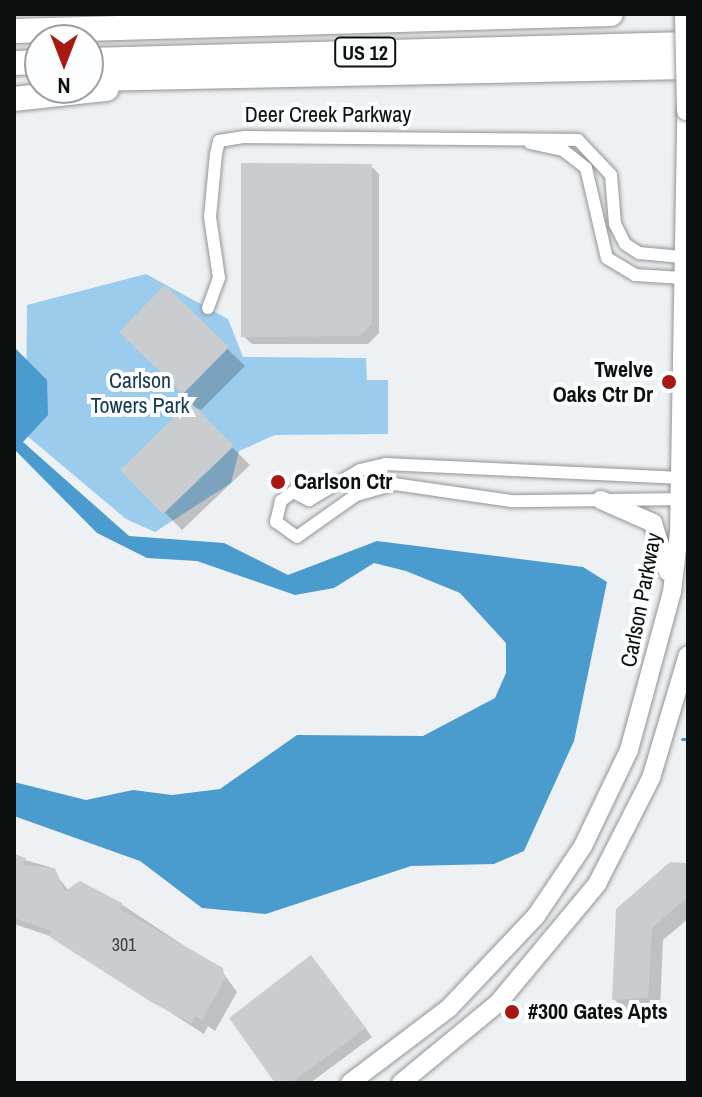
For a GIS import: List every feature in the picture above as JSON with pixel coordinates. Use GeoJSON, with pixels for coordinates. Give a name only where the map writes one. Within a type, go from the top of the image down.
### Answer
{"type":"FeatureCollection","features":[{"type":"Feature","properties":{"kind":"highway","name":"US 12"},"geometry":{"type":"LineString","coordinates":[[14,31],[611,14]]}},
{"type":"Feature","properties":{"kind":"highway","name":"US 12"},"geometry":{"type":"LineString","coordinates":[[104,60],[688,44]]}},
{"type":"Feature","properties":{"kind":"highway"},"geometry":{"type":"LineString","coordinates":[[104,79],[280,78],[688,67]]}},
{"type":"Feature","properties":{"kind":"highway"},"geometry":{"type":"LineString","coordinates":[[608,69],[688,77]]}},
{"type":"Feature","properties":{"kind":"highway"},"geometry":{"type":"LineString","coordinates":[[14,99],[280,78]]}},
{"type":"Feature","properties":{"kind":"main road","name":"Carlson Parkway"},"geometry":{"type":"LineString","coordinates":[[350,1083],[470,988],[572,864],[629,750],[672,592],[684,499],[684,14]]}},
{"type":"Feature","properties":{"kind":"main road"},"geometry":{"type":"LineString","coordinates":[[601,500],[653,523],[672,592]]}},
{"type":"Feature","properties":{"kind":"main road"},"geometry":{"type":"LineString","coordinates":[[401,1083],[498,1003],[597,884],[651,778],[688,655]]}},
{"type":"Feature","properties":{"kind":"street","name":"Deer Creek Parkway"},"geometry":{"type":"LineString","coordinates":[[208,308],[219,278],[210,217],[219,141],[512,140],[561,137],[588,146],[611,175],[615,224],[625,244],[639,253],[685,257]]}},
{"type":"Feature","properties":{"kind":"street","name":"Deer Creek Parkway"},"geometry":{"type":"LineString","coordinates":[[512,140],[563,150],[586,168],[597,237],[615,264],[635,275],[685,279]]}},
{"type":"Feature","properties":{"kind":"street"},"geometry":{"type":"LineString","coordinates":[[309,500],[360,470],[408,462],[499,475],[684,477]]}},
{"type":"Feature","properties":{"kind":"street"},"geometry":{"type":"LineString","coordinates":[[323,516],[309,500],[293,492],[281,501],[280,531],[297,537],[323,516],[395,484],[499,501],[684,499]]}},
{"type":"Feature","properties":{"kind":"green space","name":"Carlson Towers Park"},"geometry":{"type":"Polygon","coordinates":[[[146,274],[228,319],[243,357],[366,358],[367,380],[388,380],[388,434],[275,435],[239,451],[231,483],[155,532],[126,519],[26,435],[27,305],[146,274]]]}},
{"type":"Feature","properties":{"kind":"shaded area"},"geometry":{"type":"Polygon","coordinates":[[[14,347],[47,380],[48,415],[23,442],[129,536],[224,543],[288,575],[377,541],[583,567],[607,582],[574,741],[524,851],[494,864],[411,866],[266,914],[202,908],[140,861],[14,816],[14,782],[86,800],[133,790],[172,795],[220,789],[297,735],[423,736],[495,698],[506,673],[506,643],[460,593],[406,571],[374,563],[334,588],[295,595],[197,561],[147,558],[97,533],[14,449],[14,347]]]}},
{"type":"Feature","properties":{"kind":"building"},"geometry":{"type":"Polygon","coordinates":[[[241,163],[372,164],[372,324],[359,336],[241,337],[241,163]]]}},
{"type":"Feature","properties":{"kind":"building"},"geometry":{"type":"Polygon","coordinates":[[[165,285],[229,347],[183,394],[119,332],[165,285]]]}},
{"type":"Feature","properties":{"kind":"building"},"geometry":{"type":"Polygon","coordinates":[[[190,402],[234,446],[163,514],[120,470],[190,402]]]}},
{"type":"Feature","properties":{"kind":"building"},"geometry":{"type":"Polygon","coordinates":[[[14,854],[26,858],[23,865],[55,868],[65,891],[80,881],[122,903],[120,909],[223,968],[225,979],[202,1020],[195,1016],[192,1023],[151,1002],[50,937],[52,931],[14,918],[14,854]]]}},
{"type":"Feature","properties":{"kind":"building"},"geometry":{"type":"Polygon","coordinates":[[[670,862],[688,863],[688,897],[652,928],[648,998],[612,1000],[616,909],[670,862]]]}},
{"type":"Feature","properties":{"kind":"building"},"geometry":{"type":"Polygon","coordinates":[[[311,955],[366,1028],[291,1083],[275,1083],[229,1018],[311,955]]]}},
{"type":"Feature","properties":{"kind":"waterway"},"geometry":{"type":"LineString","coordinates":[[682,739],[688,739]]}},
{"type":"Feature","properties":{"kind":"place","name":"Twelve Oaks Ctr Dr"},"geometry":{"type":"Point","coordinates":[669,382]}},
{"type":"Feature","properties":{"kind":"place","name":"Carlson Ctr"},"geometry":{"type":"Point","coordinates":[278,482]}},
{"type":"Feature","properties":{"kind":"place","name":"#300 Gates Apts"},"geometry":{"type":"Point","coordinates":[512,1012]}}]}
